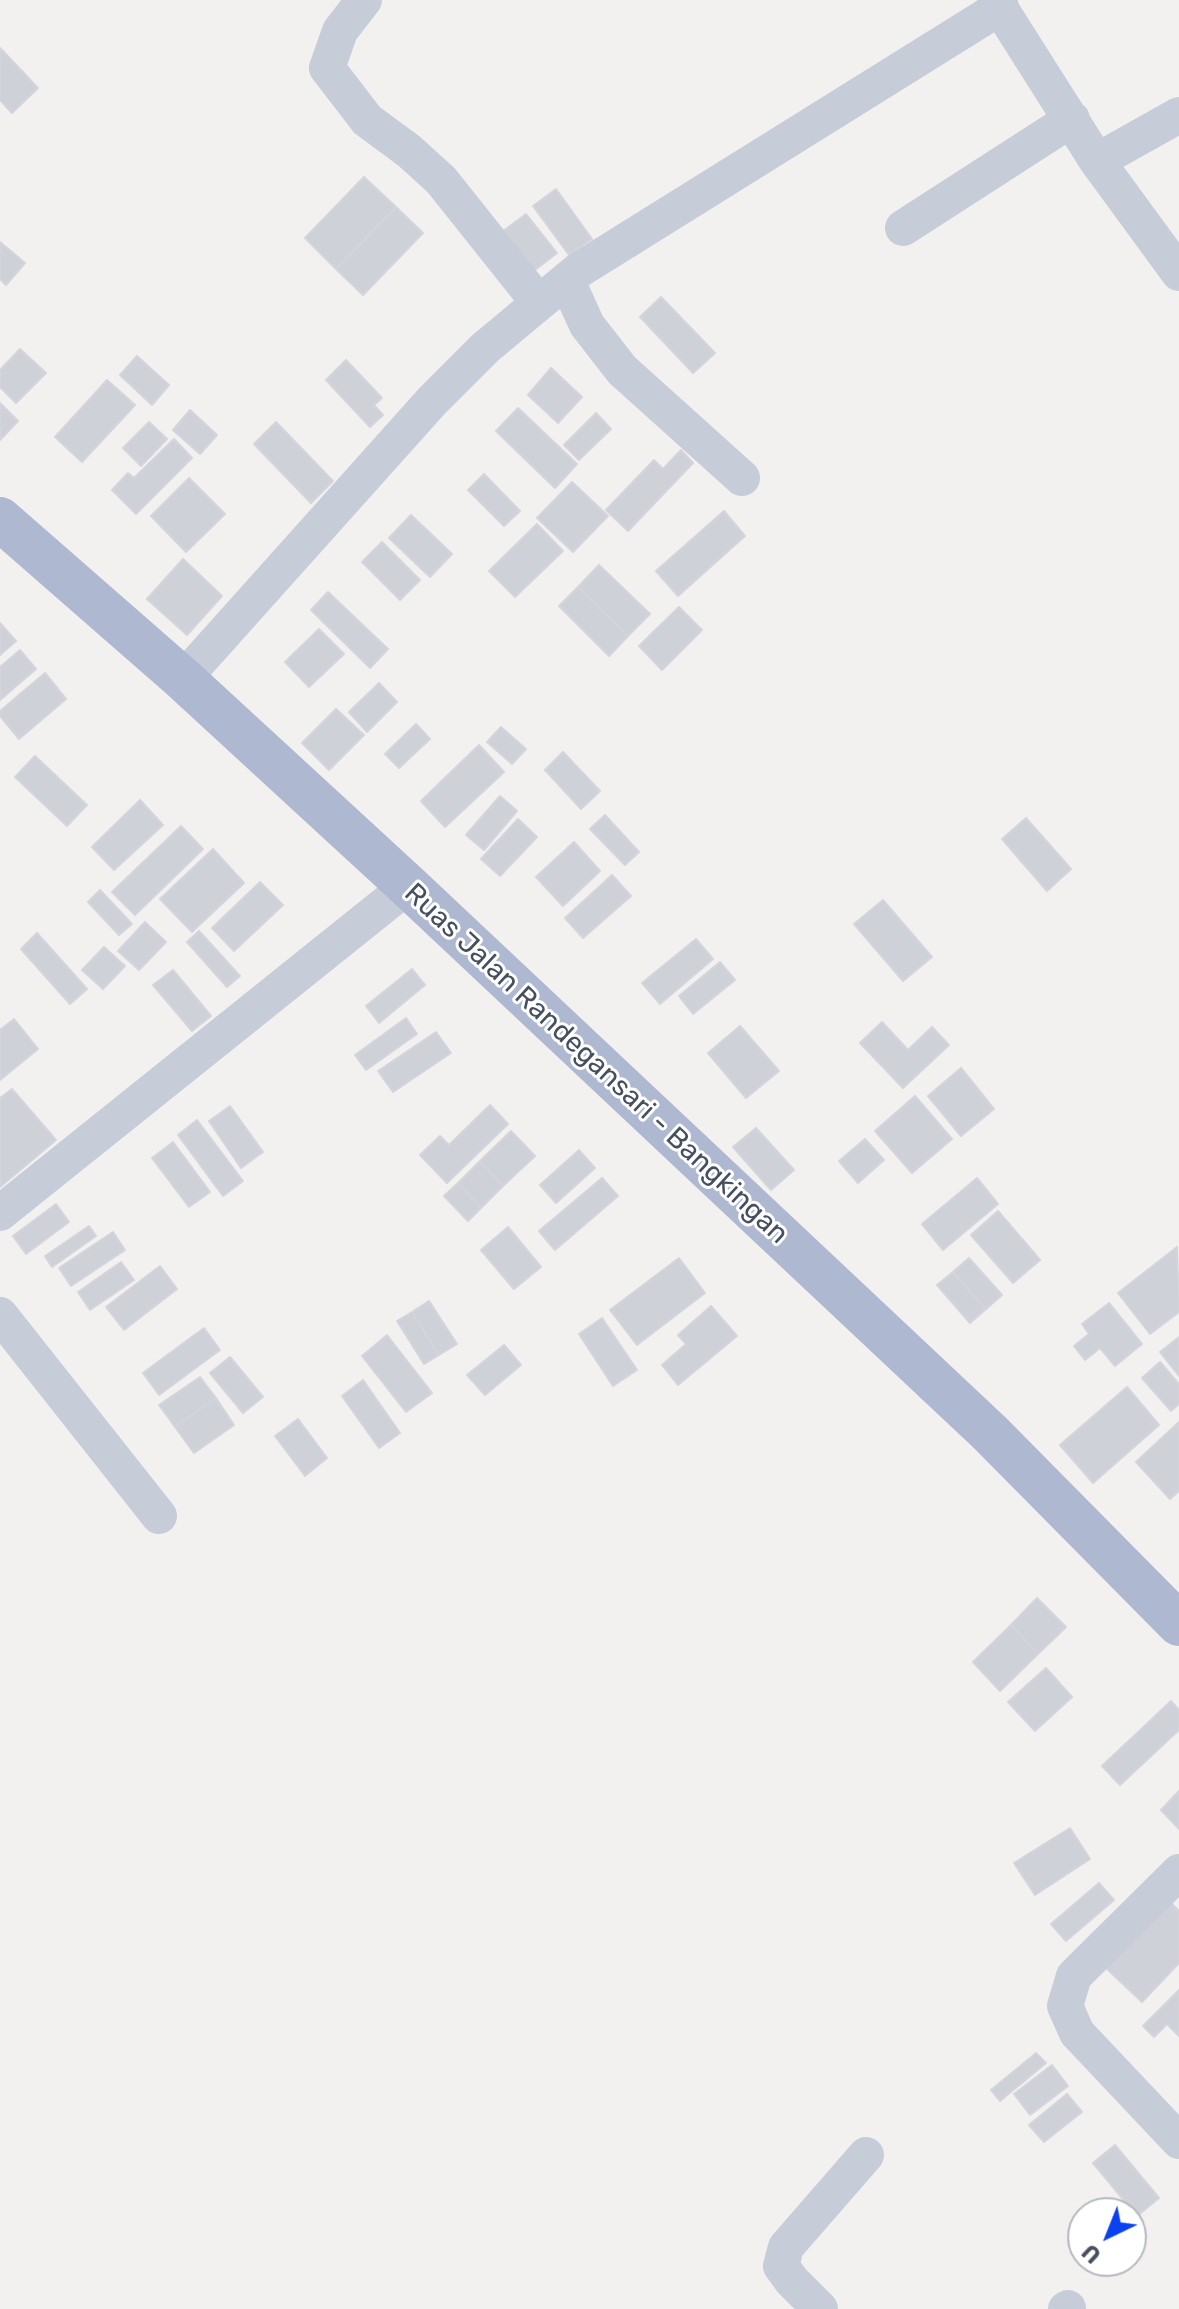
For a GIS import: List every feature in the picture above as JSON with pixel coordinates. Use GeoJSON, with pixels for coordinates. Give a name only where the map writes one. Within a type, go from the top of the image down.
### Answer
{"type":"FeatureCollection","features":[{"type":"Feature","properties":{"kind":"main road","name":"Ruas Jalan Randegansari - Bangkingan"},"geometry":{"type":"LineString","coordinates":[[0,519],[183,679],[408,886],[990,1433],[1179,1624]]}},
{"type":"Feature","properties":{"kind":"street"},"geometry":{"type":"LineString","coordinates":[[364,0],[340,31],[327,68],[367,120],[441,180],[539,303]]}},
{"type":"Feature","properties":{"kind":"street"},"geometry":{"type":"LineString","coordinates":[[183,679],[432,401],[485,348],[539,303],[579,270],[998,4],[1097,161],[1179,273]]}},
{"type":"Feature","properties":{"kind":"street"},"geometry":{"type":"LineString","coordinates":[[1097,161],[1179,115]]}},
{"type":"Feature","properties":{"kind":"street"},"geometry":{"type":"LineString","coordinates":[[903,228],[1072,119]]}},
{"type":"Feature","properties":{"kind":"street"},"geometry":{"type":"LineString","coordinates":[[567,281],[587,325],[622,370],[742,478]]}},
{"type":"Feature","properties":{"kind":"street"},"geometry":{"type":"LineString","coordinates":[[0,1213],[408,886]]}},
{"type":"Feature","properties":{"kind":"street"},"geometry":{"type":"LineString","coordinates":[[0,1315],[159,1516]]}},
{"type":"Feature","properties":{"kind":"street"},"geometry":{"type":"LineString","coordinates":[[1179,1872],[1074,1976],[1065,2006],[1077,2033],[1179,2141]]}},
{"type":"Feature","properties":{"kind":"street"},"geometry":{"type":"LineString","coordinates":[[820,2309],[781,2266],[786,2247],[866,2155]]}},
{"type":"Feature","properties":{"kind":"building"},"geometry":{"type":"Polygon","coordinates":[[[0,48],[38,88],[12,113],[0,100],[0,48]]]}},
{"type":"Feature","properties":{"kind":"building"},"geometry":{"type":"Polygon","coordinates":[[[364,177],[396,207],[336,269],[305,238],[364,177]]]}},
{"type":"Feature","properties":{"kind":"building"},"geometry":{"type":"Polygon","coordinates":[[[556,189],[592,239],[569,255],[533,206],[556,189]]]}},
{"type":"Feature","properties":{"kind":"building"},"geometry":{"type":"Polygon","coordinates":[[[396,207],[423,233],[363,295],[336,269],[396,207]]]}},
{"type":"Feature","properties":{"kind":"building"},"geometry":{"type":"Polygon","coordinates":[[[526,214],[557,253],[526,277],[495,237],[526,214]]]}},
{"type":"Feature","properties":{"kind":"building"},"geometry":{"type":"Polygon","coordinates":[[[0,242],[25,263],[6,285],[0,279],[0,242]]]}},
{"type":"Feature","properties":{"kind":"building"},"geometry":{"type":"Polygon","coordinates":[[[661,297],[715,353],[693,373],[640,317],[661,297]]]}},
{"type":"Feature","properties":{"kind":"building"},"geometry":{"type":"Polygon","coordinates":[[[20,349],[46,373],[16,403],[0,387],[0,370],[20,349]]]}},
{"type":"Feature","properties":{"kind":"building"},"geometry":{"type":"Polygon","coordinates":[[[137,356],[169,385],[152,405],[120,375],[137,356]]]}},
{"type":"Feature","properties":{"kind":"building"},"geometry":{"type":"Polygon","coordinates":[[[346,360],[382,398],[374,405],[383,415],[370,427],[326,380],[346,360]]]}},
{"type":"Feature","properties":{"kind":"building"},"geometry":{"type":"Polygon","coordinates":[[[551,368],[582,397],[558,423],[528,395],[551,368]]]}},
{"type":"Feature","properties":{"kind":"building"},"geometry":{"type":"Polygon","coordinates":[[[107,380],[135,405],[82,462],[55,437],[107,380]]]}},
{"type":"Feature","properties":{"kind":"building"},"geometry":{"type":"Polygon","coordinates":[[[0,403],[18,421],[0,440],[0,403]]]}},
{"type":"Feature","properties":{"kind":"building"},"geometry":{"type":"Polygon","coordinates":[[[518,408],[577,464],[555,488],[496,431],[518,408]]]}},
{"type":"Feature","properties":{"kind":"building"},"geometry":{"type":"Polygon","coordinates":[[[190,410],[217,435],[200,454],[173,430],[190,410]]]}},
{"type":"Feature","properties":{"kind":"building"},"geometry":{"type":"Polygon","coordinates":[[[596,413],[611,429],[579,460],[564,445],[596,413]]]}},
{"type":"Feature","properties":{"kind":"building"},"geometry":{"type":"Polygon","coordinates":[[[149,422],[167,439],[141,466],[123,448],[149,422]]]}},
{"type":"Feature","properties":{"kind":"building"},"geometry":{"type":"Polygon","coordinates":[[[276,422],[333,481],[311,503],[254,444],[276,422]]]}},
{"type":"Feature","properties":{"kind":"building"},"geometry":{"type":"Polygon","coordinates":[[[174,439],[192,458],[136,514],[112,490],[128,473],[134,478],[174,439]]]}},
{"type":"Feature","properties":{"kind":"building"},"geometry":{"type":"Polygon","coordinates":[[[681,450],[693,463],[628,531],[606,510],[654,460],[663,469],[681,450]]]}},
{"type":"Feature","properties":{"kind":"building"},"geometry":{"type":"Polygon","coordinates":[[[484,474],[520,511],[504,526],[468,490],[484,474]]]}},
{"type":"Feature","properties":{"kind":"building"},"geometry":{"type":"Polygon","coordinates":[[[189,478],[225,514],[186,552],[151,516],[189,478]]]}},
{"type":"Feature","properties":{"kind":"building"},"geometry":{"type":"Polygon","coordinates":[[[572,482],[608,516],[573,552],[537,518],[572,482]]]}},
{"type":"Feature","properties":{"kind":"building"},"geometry":{"type":"Polygon","coordinates":[[[724,511],[745,536],[678,596],[656,571],[724,511]]]}},
{"type":"Feature","properties":{"kind":"building"},"geometry":{"type":"Polygon","coordinates":[[[411,515],[452,554],[430,577],[389,538],[411,515]]]}},
{"type":"Feature","properties":{"kind":"building"},"geometry":{"type":"Polygon","coordinates":[[[537,524],[563,551],[515,597],[489,571],[537,524]]]}},
{"type":"Feature","properties":{"kind":"building"},"geometry":{"type":"Polygon","coordinates":[[[382,542],[420,580],[400,600],[362,562],[382,542]]]}},
{"type":"Feature","properties":{"kind":"building"},"geometry":{"type":"Polygon","coordinates":[[[183,559],[222,596],[187,635],[147,599],[183,559]]]}},
{"type":"Feature","properties":{"kind":"building"},"geometry":{"type":"Polygon","coordinates":[[[599,565],[650,614],[628,636],[578,587],[599,565]]]}},
{"type":"Feature","properties":{"kind":"building"},"geometry":{"type":"Polygon","coordinates":[[[578,587],[628,636],[609,656],[559,606],[578,587]]]}},
{"type":"Feature","properties":{"kind":"building"},"geometry":{"type":"Polygon","coordinates":[[[328,592],[388,649],[370,668],[311,610],[328,592]]]}},
{"type":"Feature","properties":{"kind":"building"},"geometry":{"type":"Polygon","coordinates":[[[679,607],[702,630],[662,670],[639,646],[679,607]]]}},
{"type":"Feature","properties":{"kind":"building"},"geometry":{"type":"Polygon","coordinates":[[[0,623],[16,641],[0,655],[0,623]]]}},
{"type":"Feature","properties":{"kind":"building"},"geometry":{"type":"Polygon","coordinates":[[[319,629],[344,654],[309,687],[285,662],[319,629]]]}},
{"type":"Feature","properties":{"kind":"building"},"geometry":{"type":"Polygon","coordinates":[[[20,650],[36,669],[0,700],[0,667],[20,650]]]}},
{"type":"Feature","properties":{"kind":"building"},"geometry":{"type":"Polygon","coordinates":[[[45,673],[66,699],[19,739],[0,716],[0,711],[45,673]]]}},
{"type":"Feature","properties":{"kind":"building"},"geometry":{"type":"Polygon","coordinates":[[[379,683],[397,702],[367,732],[349,712],[379,683]]]}},
{"type":"Feature","properties":{"kind":"building"},"geometry":{"type":"Polygon","coordinates":[[[336,709],[364,735],[329,770],[302,743],[336,709]]]}},
{"type":"Feature","properties":{"kind":"building"},"geometry":{"type":"Polygon","coordinates":[[[416,724],[430,739],[399,768],[385,754],[416,724]]]}},
{"type":"Feature","properties":{"kind":"building"},"geometry":{"type":"Polygon","coordinates":[[[501,727],[526,749],[512,764],[487,742],[501,727]]]}},
{"type":"Feature","properties":{"kind":"building"},"geometry":{"type":"Polygon","coordinates":[[[479,745],[504,772],[445,827],[421,801],[479,745]]]}},
{"type":"Feature","properties":{"kind":"building"},"geometry":{"type":"Polygon","coordinates":[[[563,752],[600,791],[581,809],[545,770],[563,752]]]}},
{"type":"Feature","properties":{"kind":"building"},"geometry":{"type":"Polygon","coordinates":[[[35,756],[87,805],[67,826],[15,777],[35,756]]]}},
{"type":"Feature","properties":{"kind":"building"},"geometry":{"type":"Polygon","coordinates":[[[500,796],[517,811],[484,850],[466,835],[500,796]]]}},
{"type":"Feature","properties":{"kind":"building"},"geometry":{"type":"Polygon","coordinates":[[[140,800],[163,825],[114,870],[92,847],[140,800]]]}},
{"type":"Feature","properties":{"kind":"building"},"geometry":{"type":"Polygon","coordinates":[[[605,815],[639,852],[625,865],[590,829],[605,815]]]}},
{"type":"Feature","properties":{"kind":"building"},"geometry":{"type":"Polygon","coordinates":[[[1026,818],[1071,869],[1047,891],[1002,839],[1026,818]]]}},
{"type":"Feature","properties":{"kind":"building"},"geometry":{"type":"Polygon","coordinates":[[[518,819],[537,837],[500,876],[481,859],[518,819]]]}},
{"type":"Feature","properties":{"kind":"building"},"geometry":{"type":"Polygon","coordinates":[[[181,826],[203,849],[135,915],[112,892],[181,826]]]}},
{"type":"Feature","properties":{"kind":"building"},"geometry":{"type":"Polygon","coordinates":[[[574,842],[600,871],[563,906],[536,877],[574,842]]]}},
{"type":"Feature","properties":{"kind":"building"},"geometry":{"type":"Polygon","coordinates":[[[213,849],[244,883],[192,932],[160,899],[213,849]]]}},
{"type":"Feature","properties":{"kind":"building"},"geometry":{"type":"Polygon","coordinates":[[[612,875],[631,896],[583,938],[565,918],[612,875]]]}},
{"type":"Feature","properties":{"kind":"building"},"geometry":{"type":"Polygon","coordinates":[[[260,882],[283,905],[234,951],[212,928],[260,882]]]}},
{"type":"Feature","properties":{"kind":"building"},"geometry":{"type":"Polygon","coordinates":[[[100,890],[132,924],[119,935],[88,902],[100,890]]]}},
{"type":"Feature","properties":{"kind":"building"},"geometry":{"type":"Polygon","coordinates":[[[883,900],[932,957],[903,981],[854,924],[883,900]]]}},
{"type":"Feature","properties":{"kind":"building"},"geometry":{"type":"Polygon","coordinates":[[[145,922],[166,942],[139,970],[118,951],[145,922]]]}},
{"type":"Feature","properties":{"kind":"building"},"geometry":{"type":"Polygon","coordinates":[[[199,931],[240,976],[227,987],[187,942],[199,931]]]}},
{"type":"Feature","properties":{"kind":"building"},"geometry":{"type":"Polygon","coordinates":[[[37,933],[87,989],[70,1004],[21,949],[37,933]]]}},
{"type":"Feature","properties":{"kind":"building"},"geometry":{"type":"Polygon","coordinates":[[[696,939],[713,959],[660,1004],[642,983],[696,939]]]}},
{"type":"Feature","properties":{"kind":"building"},"geometry":{"type":"Polygon","coordinates":[[[104,947],[125,966],[103,989],[82,970],[104,947]]]}},
{"type":"Feature","properties":{"kind":"building"},"geometry":{"type":"Polygon","coordinates":[[[720,962],[735,980],[693,1014],[679,996],[720,962]]]}},
{"type":"Feature","properties":{"kind":"building"},"geometry":{"type":"Polygon","coordinates":[[[412,969],[425,985],[379,1023],[366,1006],[412,969]]]}},
{"type":"Feature","properties":{"kind":"building"},"geometry":{"type":"Polygon","coordinates":[[[173,970],[211,1016],[192,1031],[153,985],[173,970]]]}},
{"type":"Feature","properties":{"kind":"building"},"geometry":{"type":"Polygon","coordinates":[[[406,1018],[417,1034],[366,1070],[355,1055],[406,1018]]]}},
{"type":"Feature","properties":{"kind":"building"},"geometry":{"type":"Polygon","coordinates":[[[14,1019],[38,1049],[0,1080],[0,1030],[14,1019]]]}},
{"type":"Feature","properties":{"kind":"building"},"geometry":{"type":"Polygon","coordinates":[[[882,1022],[908,1050],[932,1027],[949,1045],[903,1088],[860,1043],[882,1022]]]}},
{"type":"Feature","properties":{"kind":"building"},"geometry":{"type":"Polygon","coordinates":[[[740,1026],[779,1071],[746,1098],[708,1053],[740,1026]]]}},
{"type":"Feature","properties":{"kind":"building"},"geometry":{"type":"Polygon","coordinates":[[[436,1032],[451,1053],[393,1092],[378,1071],[436,1032]]]}},
{"type":"Feature","properties":{"kind":"building"},"geometry":{"type":"Polygon","coordinates":[[[961,1068],[994,1109],[961,1136],[928,1096],[961,1068]]]}},
{"type":"Feature","properties":{"kind":"building"},"geometry":{"type":"Polygon","coordinates":[[[12,1089],[56,1140],[0,1187],[0,1098],[12,1089]]]}},
{"type":"Feature","properties":{"kind":"building"},"geometry":{"type":"Polygon","coordinates":[[[915,1096],[952,1139],[912,1173],[875,1131],[915,1096]]]}},
{"type":"Feature","properties":{"kind":"building"},"geometry":{"type":"Polygon","coordinates":[[[490,1105],[508,1124],[447,1183],[420,1155],[440,1136],[449,1145],[490,1105]]]}},
{"type":"Feature","properties":{"kind":"building"},"geometry":{"type":"Polygon","coordinates":[[[230,1106],[263,1152],[241,1168],[209,1121],[230,1106]]]}},
{"type":"Feature","properties":{"kind":"building"},"geometry":{"type":"Polygon","coordinates":[[[197,1120],[243,1181],[223,1196],[178,1135],[197,1120]]]}},
{"type":"Feature","properties":{"kind":"building"},"geometry":{"type":"Polygon","coordinates":[[[756,1128],[794,1170],[771,1190],[733,1147],[756,1128]]]}},
{"type":"Feature","properties":{"kind":"building"},"geometry":{"type":"Polygon","coordinates":[[[511,1131],[535,1156],[503,1186],[480,1161],[511,1131]]]}},
{"type":"Feature","properties":{"kind":"building"},"geometry":{"type":"Polygon","coordinates":[[[865,1139],[884,1160],[858,1183],[839,1161],[865,1139]]]}},
{"type":"Feature","properties":{"kind":"building"},"geometry":{"type":"Polygon","coordinates":[[[173,1142],[210,1192],[189,1207],[152,1158],[173,1142]]]}},
{"type":"Feature","properties":{"kind":"building"},"geometry":{"type":"Polygon","coordinates":[[[579,1150],[595,1168],[556,1203],[540,1185],[579,1150]]]}},
{"type":"Feature","properties":{"kind":"building"},"geometry":{"type":"Polygon","coordinates":[[[480,1161],[503,1186],[481,1208],[458,1183],[480,1161]]]}},
{"type":"Feature","properties":{"kind":"building"},"geometry":{"type":"Polygon","coordinates":[[[602,1178],[618,1196],[555,1250],[539,1231],[602,1178]]]}},
{"type":"Feature","properties":{"kind":"building"},"geometry":{"type":"Polygon","coordinates":[[[977,1178],[998,1204],[943,1250],[922,1224],[977,1178]]]}},
{"type":"Feature","properties":{"kind":"building"},"geometry":{"type":"Polygon","coordinates":[[[458,1183],[481,1208],[468,1221],[444,1196],[458,1183]]]}},
{"type":"Feature","properties":{"kind":"building"},"geometry":{"type":"Polygon","coordinates":[[[56,1204],[69,1222],[26,1254],[13,1236],[56,1204]]]}},
{"type":"Feature","properties":{"kind":"building"},"geometry":{"type":"Polygon","coordinates":[[[998,1211],[1040,1260],[1013,1283],[971,1235],[998,1211]]]}},
{"type":"Feature","properties":{"kind":"building"},"geometry":{"type":"Polygon","coordinates":[[[89,1226],[96,1236],[52,1267],[45,1256],[89,1226]]]}},
{"type":"Feature","properties":{"kind":"building"},"geometry":{"type":"Polygon","coordinates":[[[508,1227],[541,1267],[514,1289],[481,1250],[508,1227]]]}},
{"type":"Feature","properties":{"kind":"building"},"geometry":{"type":"Polygon","coordinates":[[[113,1232],[125,1250],[71,1286],[59,1268],[113,1232]]]}},
{"type":"Feature","properties":{"kind":"building"},"geometry":{"type":"Polygon","coordinates":[[[1177,1247],[1179,1312],[1150,1334],[1118,1293],[1177,1247]]]}},
{"type":"Feature","properties":{"kind":"building"},"geometry":{"type":"Polygon","coordinates":[[[679,1258],[705,1293],[637,1345],[610,1310],[679,1258]]]}},
{"type":"Feature","properties":{"kind":"building"},"geometry":{"type":"Polygon","coordinates":[[[969,1258],[1002,1295],[986,1309],[953,1272],[969,1258]]]}},
{"type":"Feature","properties":{"kind":"building"},"geometry":{"type":"Polygon","coordinates":[[[121,1262],[134,1280],[90,1310],[78,1292],[121,1262]]]}},
{"type":"Feature","properties":{"kind":"building"},"geometry":{"type":"Polygon","coordinates":[[[160,1266],[177,1289],[124,1330],[106,1307],[160,1266]]]}},
{"type":"Feature","properties":{"kind":"building"},"geometry":{"type":"Polygon","coordinates":[[[953,1272],[986,1309],[970,1323],[937,1285],[953,1272]]]}},
{"type":"Feature","properties":{"kind":"building"},"geometry":{"type":"Polygon","coordinates":[[[429,1301],[457,1344],[439,1355],[412,1312],[429,1301]]]}},
{"type":"Feature","properties":{"kind":"building"},"geometry":{"type":"Polygon","coordinates":[[[1109,1303],[1142,1344],[1115,1366],[1100,1348],[1085,1360],[1074,1346],[1089,1334],[1082,1324],[1109,1303]]]}},
{"type":"Feature","properties":{"kind":"building"},"geometry":{"type":"Polygon","coordinates":[[[711,1306],[737,1336],[678,1385],[662,1365],[686,1344],[678,1335],[711,1306]]]}},
{"type":"Feature","properties":{"kind":"building"},"geometry":{"type":"Polygon","coordinates":[[[412,1312],[439,1355],[424,1364],[397,1321],[412,1312]]]}},
{"type":"Feature","properties":{"kind":"building"},"geometry":{"type":"Polygon","coordinates":[[[602,1318],[637,1370],[613,1386],[579,1334],[602,1318]]]}},
{"type":"Feature","properties":{"kind":"building"},"geometry":{"type":"Polygon","coordinates":[[[204,1328],[220,1350],[159,1395],[143,1373],[204,1328]]]}},
{"type":"Feature","properties":{"kind":"building"},"geometry":{"type":"Polygon","coordinates":[[[387,1335],[432,1393],[406,1412],[362,1356],[387,1335]]]}},
{"type":"Feature","properties":{"kind":"building"},"geometry":{"type":"Polygon","coordinates":[[[1179,1337],[1179,1376],[1160,1352],[1179,1337]]]}},
{"type":"Feature","properties":{"kind":"building"},"geometry":{"type":"Polygon","coordinates":[[[504,1345],[521,1365],[485,1395],[467,1375],[504,1345]]]}},
{"type":"Feature","properties":{"kind":"building"},"geometry":{"type":"Polygon","coordinates":[[[230,1357],[263,1397],[243,1413],[210,1373],[230,1357]]]}},
{"type":"Feature","properties":{"kind":"building"},"geometry":{"type":"Polygon","coordinates":[[[1160,1362],[1179,1384],[1179,1404],[1171,1411],[1142,1378],[1160,1362]]]}},
{"type":"Feature","properties":{"kind":"building"},"geometry":{"type":"Polygon","coordinates":[[[200,1377],[216,1398],[175,1427],[159,1405],[200,1377]]]}},
{"type":"Feature","properties":{"kind":"building"},"geometry":{"type":"Polygon","coordinates":[[[363,1380],[400,1433],[379,1448],[342,1396],[363,1380]]]}},
{"type":"Feature","properties":{"kind":"building"},"geometry":{"type":"Polygon","coordinates":[[[1127,1387],[1159,1425],[1093,1483],[1060,1445],[1127,1387]]]}},
{"type":"Feature","properties":{"kind":"building"},"geometry":{"type":"Polygon","coordinates":[[[216,1398],[234,1425],[194,1453],[175,1427],[216,1398]]]}},
{"type":"Feature","properties":{"kind":"building"},"geometry":{"type":"Polygon","coordinates":[[[298,1419],[327,1458],[305,1476],[275,1436],[298,1419]]]}},
{"type":"Feature","properties":{"kind":"building"},"geometry":{"type":"Polygon","coordinates":[[[1179,1422],[1179,1491],[1170,1499],[1136,1462],[1179,1422]]]}},
{"type":"Feature","properties":{"kind":"building"},"geometry":{"type":"Polygon","coordinates":[[[1037,1598],[1066,1627],[1038,1654],[1011,1625],[1037,1598]]]}},
{"type":"Feature","properties":{"kind":"building"},"geometry":{"type":"Polygon","coordinates":[[[1011,1625],[1038,1654],[1000,1691],[973,1662],[1011,1625]]]}},
{"type":"Feature","properties":{"kind":"building"},"geometry":{"type":"Polygon","coordinates":[[[1046,1668],[1072,1697],[1035,1731],[1008,1702],[1046,1668]]]}},
{"type":"Feature","properties":{"kind":"building"},"geometry":{"type":"Polygon","coordinates":[[[1171,1701],[1179,1710],[1179,1730],[1120,1785],[1102,1766],[1171,1701]]]}},
{"type":"Feature","properties":{"kind":"building"},"geometry":{"type":"Polygon","coordinates":[[[1179,1791],[1179,1829],[1161,1810],[1179,1791]]]}},
{"type":"Feature","properties":{"kind":"building"},"geometry":{"type":"Polygon","coordinates":[[[1070,1828],[1090,1859],[1035,1895],[1014,1863],[1070,1828]]]}},
{"type":"Feature","properties":{"kind":"building"},"geometry":{"type":"Polygon","coordinates":[[[1099,1883],[1114,1900],[1066,1941],[1051,1924],[1099,1883]]]}},
{"type":"Feature","properties":{"kind":"building"},"geometry":{"type":"Polygon","coordinates":[[[1169,1901],[1179,1911],[1179,1963],[1142,2002],[1106,1968],[1169,1901]]]}},
{"type":"Feature","properties":{"kind":"building"},"geometry":{"type":"Polygon","coordinates":[[[1179,1990],[1179,2036],[1167,2024],[1154,2037],[1143,2026],[1179,1990]]]}},
{"type":"Feature","properties":{"kind":"building"},"geometry":{"type":"Polygon","coordinates":[[[1036,2053],[1046,2063],[1000,2101],[991,2090],[1036,2053]]]}},
{"type":"Feature","properties":{"kind":"building"},"geometry":{"type":"Polygon","coordinates":[[[1052,2065],[1068,2086],[1030,2115],[1014,2094],[1052,2065]]]}},
{"type":"Feature","properties":{"kind":"building"},"geometry":{"type":"Polygon","coordinates":[[[1067,2094],[1082,2112],[1044,2142],[1029,2125],[1067,2094]]]}},
{"type":"Feature","properties":{"kind":"building"},"geometry":{"type":"Polygon","coordinates":[[[1115,2145],[1159,2198],[1147,2208],[1147,2197],[1121,2197],[1093,2163],[1115,2145]]]}}]}
